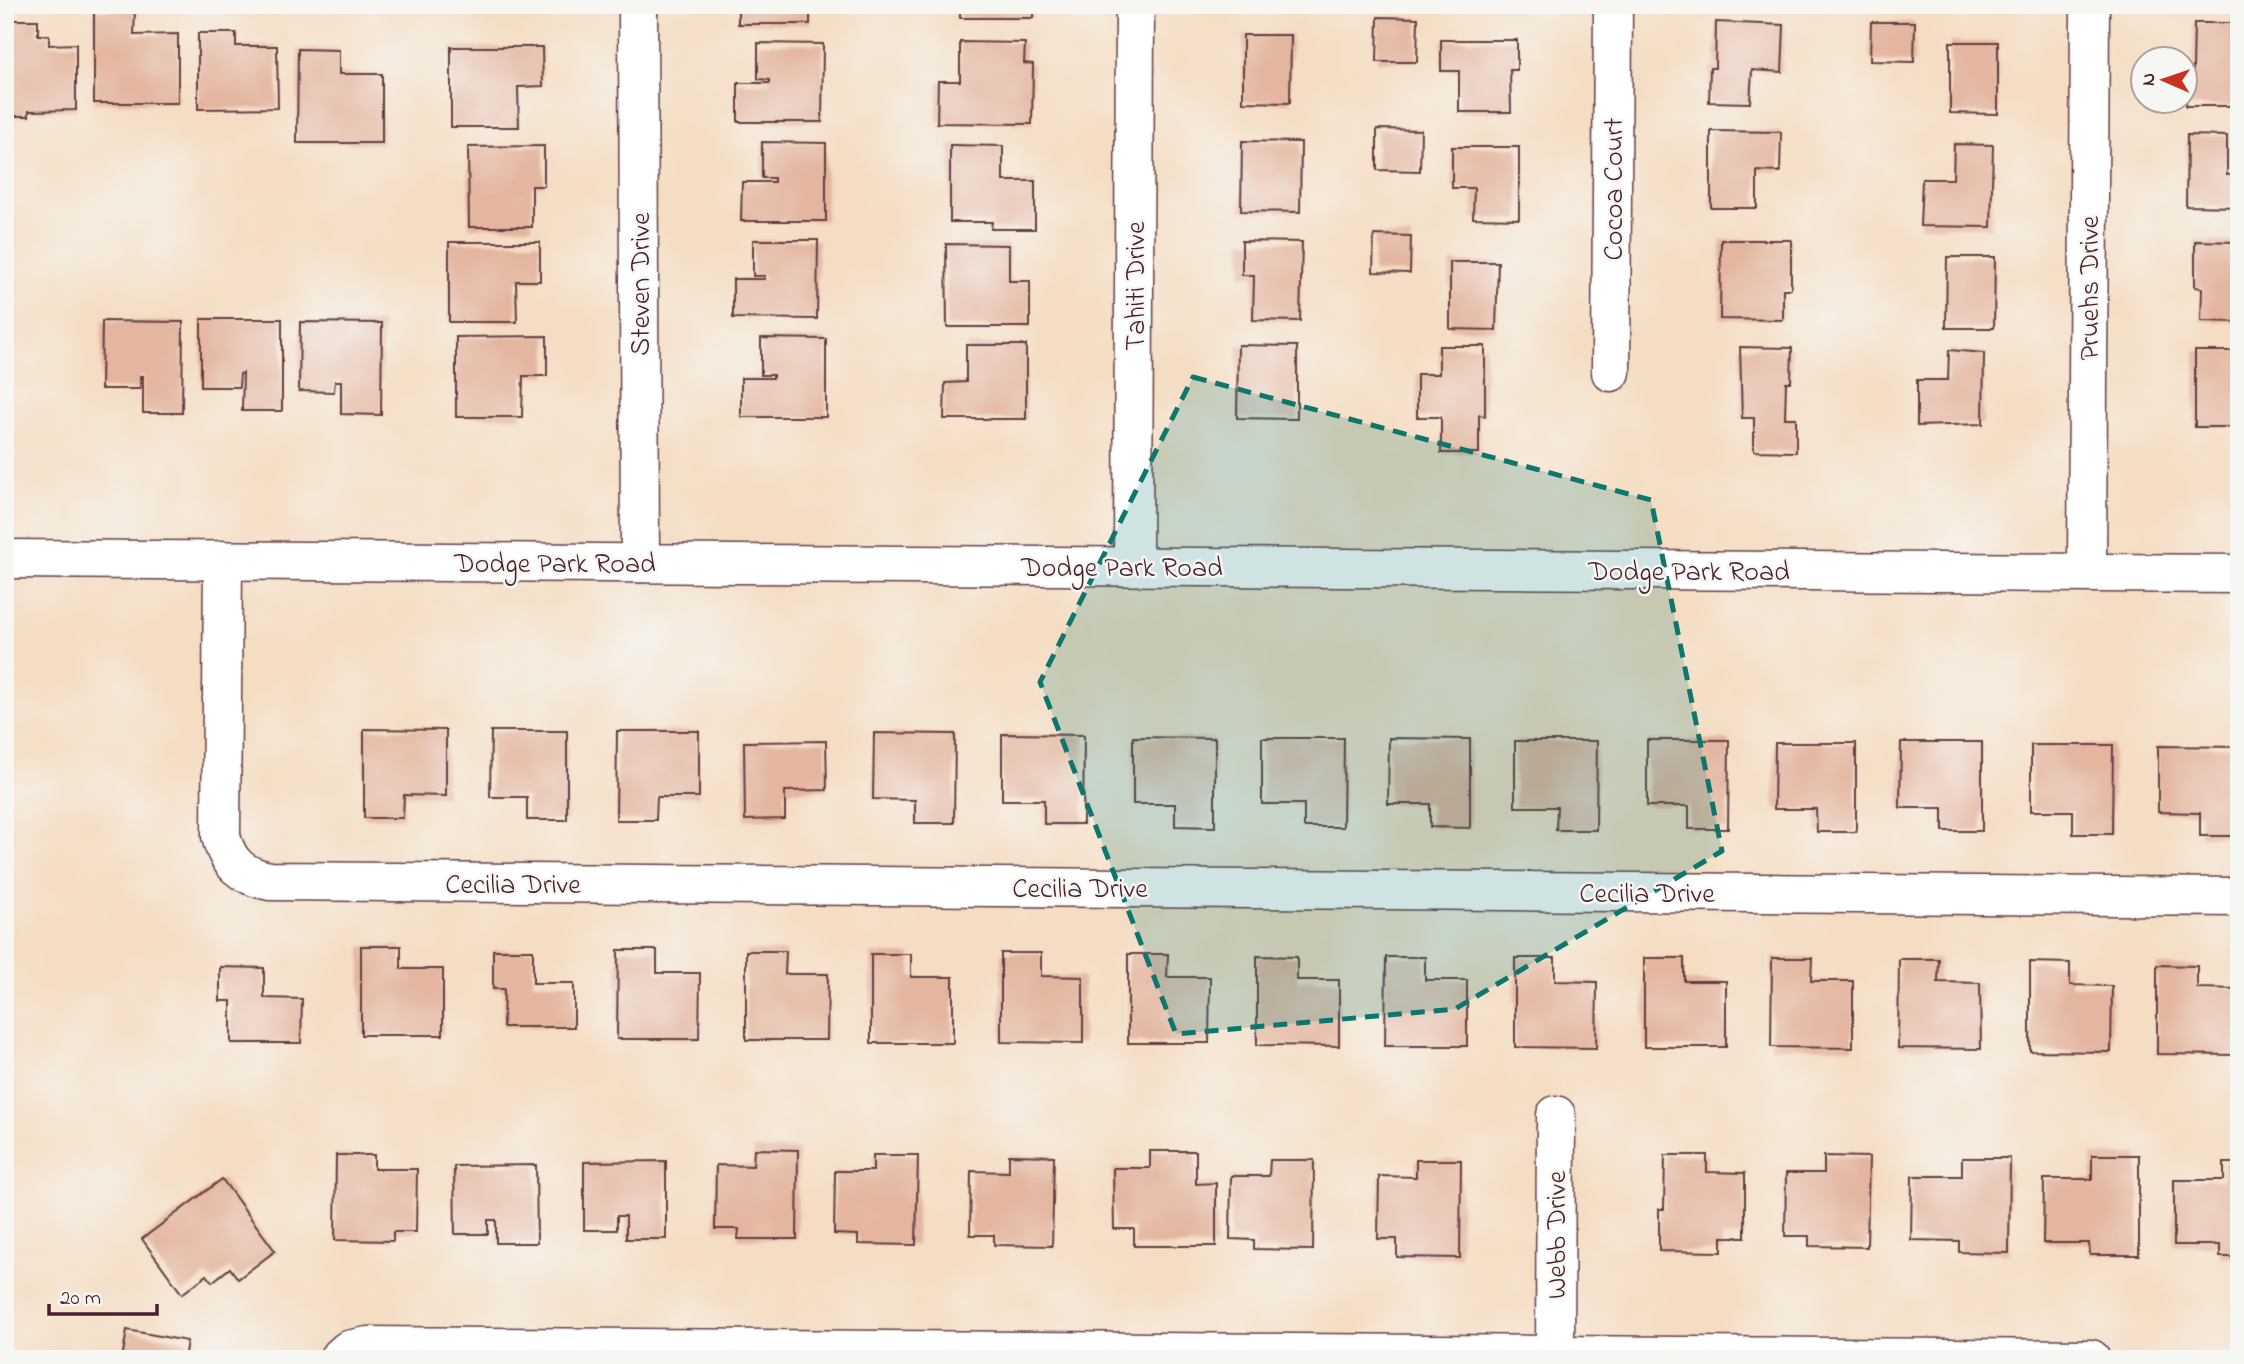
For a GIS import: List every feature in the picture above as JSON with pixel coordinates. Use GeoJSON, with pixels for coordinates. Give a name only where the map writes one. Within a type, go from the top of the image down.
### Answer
{"type":"FeatureCollection","features":[{"type":"Feature","properties":{"kind":"street","name":"Steven Drive"},"geometry":{"type":"LineString","coordinates":[[638,5],[640,563]]}},
{"type":"Feature","properties":{"kind":"street","name":"Tahiti Drive"},"geometry":{"type":"LineString","coordinates":[[1133,566],[1135,5]]}},
{"type":"Feature","properties":{"kind":"street","name":"Cocoa Court"},"geometry":{"type":"LineString","coordinates":[[1611,372],[1613,5]]}},
{"type":"Feature","properties":{"kind":"street","name":"Pruehs Drive"},"geometry":{"type":"LineString","coordinates":[[2087,571],[2090,5]]}},
{"type":"Feature","properties":{"kind":"street","name":"Dodge Park Road"},"geometry":{"type":"LineString","coordinates":[[5,559],[2239,574]]}},
{"type":"Feature","properties":{"kind":"street","name":"Cecilia Drive"},"geometry":{"type":"LineString","coordinates":[[223,560],[221,836],[226,854],[238,870],[262,879],[2239,897]]}},
{"type":"Feature","properties":{"kind":"street","name":"Webb Drive"},"geometry":{"type":"LineString","coordinates":[[1555,1354],[1556,1115]]}},
{"type":"Feature","properties":{"kind":"street"},"geometry":{"type":"LineString","coordinates":[[338,1359],[348,1350],[368,1346],[2091,1359]]}},
{"type":"Feature","properties":{"kind":"highlighted area"},"geometry":{"type":"Polygon","coordinates":[[[1193,377],[1651,500],[1722,851],[1455,1009],[1176,1034],[1040,682],[1193,377]]]}},
{"type":"Feature","properties":{"kind":"building"},"geometry":{"type":"Polygon","coordinates":[[[738,5],[810,5],[810,24],[738,24],[738,5]]]}},
{"type":"Feature","properties":{"kind":"building"},"geometry":{"type":"Polygon","coordinates":[[[960,5],[1033,5],[1033,18],[960,18],[960,5]]]}},
{"type":"Feature","properties":{"kind":"building"},"geometry":{"type":"Polygon","coordinates":[[[94,10],[135,10],[134,35],[178,34],[178,103],[94,103],[94,10]]]}},
{"type":"Feature","properties":{"kind":"building"},"geometry":{"type":"Polygon","coordinates":[[[1378,17],[1418,18],[1417,62],[1377,62],[1378,17]]]}},
{"type":"Feature","properties":{"kind":"building"},"geometry":{"type":"Polygon","coordinates":[[[5,20],[38,20],[38,35],[49,35],[49,45],[76,44],[76,110],[29,111],[29,116],[5,116],[5,20]]]}},
{"type":"Feature","properties":{"kind":"building"},"geometry":{"type":"Polygon","coordinates":[[[1716,22],[1784,25],[1782,72],[1752,70],[1750,103],[1709,102],[1710,68],[1715,68],[1716,22]]]}},
{"type":"Feature","properties":{"kind":"building"},"geometry":{"type":"Polygon","coordinates":[[[1871,22],[1915,22],[1914,62],[1870,61],[1871,22]]]}},
{"type":"Feature","properties":{"kind":"building"},"geometry":{"type":"Polygon","coordinates":[[[2194,23],[2239,23],[2239,106],[2198,106],[2198,46],[2194,46],[2194,23]]]}},
{"type":"Feature","properties":{"kind":"building"},"geometry":{"type":"Polygon","coordinates":[[[198,33],[236,33],[236,46],[277,46],[278,108],[198,109],[198,33]]]}},
{"type":"Feature","properties":{"kind":"building"},"geometry":{"type":"Polygon","coordinates":[[[1243,35],[1291,35],[1290,103],[1243,102],[1243,35]]]}},
{"type":"Feature","properties":{"kind":"building"},"geometry":{"type":"Polygon","coordinates":[[[1441,40],[1517,40],[1517,70],[1510,70],[1511,112],[1459,112],[1459,71],[1441,71],[1441,40]]]}},
{"type":"Feature","properties":{"kind":"building"},"geometry":{"type":"Polygon","coordinates":[[[960,42],[1025,43],[1024,63],[1033,64],[1032,124],[937,123],[938,81],[960,81],[960,42]]]}},
{"type":"Feature","properties":{"kind":"building"},"geometry":{"type":"Polygon","coordinates":[[[1950,42],[1998,42],[1998,114],[1950,113],[1950,42]]]}},
{"type":"Feature","properties":{"kind":"building"},"geometry":{"type":"Polygon","coordinates":[[[758,43],[823,44],[822,122],[738,122],[738,83],[770,83],[770,80],[758,79],[758,43]]]}},
{"type":"Feature","properties":{"kind":"building"},"geometry":{"type":"Polygon","coordinates":[[[451,47],[542,47],[543,86],[518,87],[519,127],[451,127],[451,47]]]}},
{"type":"Feature","properties":{"kind":"building"},"geometry":{"type":"Polygon","coordinates":[[[298,49],[339,50],[339,74],[382,74],[382,143],[297,143],[298,49]]]}},
{"type":"Feature","properties":{"kind":"building"},"geometry":{"type":"Polygon","coordinates":[[[1377,129],[1421,130],[1420,171],[1377,170],[1377,129]]]}},
{"type":"Feature","properties":{"kind":"building"},"geometry":{"type":"Polygon","coordinates":[[[1711,131],[1781,132],[1780,172],[1757,171],[1757,208],[1711,208],[1711,131]]]}},
{"type":"Feature","properties":{"kind":"building"},"geometry":{"type":"Polygon","coordinates":[[[2187,135],[2227,136],[2227,175],[2239,175],[2239,207],[2186,206],[2187,135]]]}},
{"type":"Feature","properties":{"kind":"building"},"geometry":{"type":"Polygon","coordinates":[[[1242,141],[1301,142],[1300,212],[1241,211],[1242,141]]]}},
{"type":"Feature","properties":{"kind":"building"},"geometry":{"type":"Polygon","coordinates":[[[762,142],[826,143],[826,221],[741,221],[742,182],[774,182],[774,178],[762,178],[762,142]]]}},
{"type":"Feature","properties":{"kind":"building"},"geometry":{"type":"Polygon","coordinates":[[[1954,144],[1993,145],[1991,227],[1920,226],[1922,179],[1953,179],[1954,144]]]}},
{"type":"Feature","properties":{"kind":"building"},"geometry":{"type":"Polygon","coordinates":[[[950,145],[1003,146],[1003,181],[1035,181],[1035,229],[991,229],[992,222],[950,222],[950,145]]]}},
{"type":"Feature","properties":{"kind":"building"},"geometry":{"type":"Polygon","coordinates":[[[544,146],[544,186],[532,186],[532,227],[469,227],[468,147],[544,146]]]}},
{"type":"Feature","properties":{"kind":"building"},"geometry":{"type":"Polygon","coordinates":[[[1452,147],[1519,147],[1519,219],[1473,218],[1474,188],[1452,188],[1452,147]]]}},
{"type":"Feature","properties":{"kind":"building"},"geometry":{"type":"Polygon","coordinates":[[[1374,235],[1411,236],[1410,273],[1373,272],[1374,235]]]}},
{"type":"Feature","properties":{"kind":"building"},"geometry":{"type":"Polygon","coordinates":[[[753,240],[818,240],[817,319],[733,318],[733,279],[765,279],[765,276],[753,276],[753,240]]]}},
{"type":"Feature","properties":{"kind":"building"},"geometry":{"type":"Polygon","coordinates":[[[1721,240],[1791,240],[1791,289],[1783,289],[1783,320],[1720,319],[1721,240]]]}},
{"type":"Feature","properties":{"kind":"building"},"geometry":{"type":"Polygon","coordinates":[[[1242,241],[1302,242],[1300,321],[1253,320],[1254,275],[1242,275],[1242,241]]]}},
{"type":"Feature","properties":{"kind":"building"},"geometry":{"type":"Polygon","coordinates":[[[2195,241],[2239,242],[2239,322],[2201,321],[2202,288],[2195,287],[2195,241]]]}},
{"type":"Feature","properties":{"kind":"building"},"geometry":{"type":"Polygon","coordinates":[[[449,242],[540,242],[540,281],[516,281],[517,322],[449,322],[449,242]]]}},
{"type":"Feature","properties":{"kind":"building"},"geometry":{"type":"Polygon","coordinates":[[[946,244],[1009,245],[1009,281],[1030,281],[1030,327],[947,327],[946,244]]]}},
{"type":"Feature","properties":{"kind":"building"},"geometry":{"type":"Polygon","coordinates":[[[1947,257],[1995,257],[1994,328],[1946,328],[1947,257]]]}},
{"type":"Feature","properties":{"kind":"building"},"geometry":{"type":"Polygon","coordinates":[[[1450,262],[1498,262],[1496,330],[1450,329],[1450,262]]]}},
{"type":"Feature","properties":{"kind":"building"},"geometry":{"type":"Polygon","coordinates":[[[201,319],[282,319],[282,411],[242,411],[243,373],[240,374],[239,387],[201,387],[201,319]]]}},
{"type":"Feature","properties":{"kind":"building"},"geometry":{"type":"Polygon","coordinates":[[[102,321],[183,322],[182,413],[143,413],[143,376],[140,376],[140,389],[101,389],[102,321]]]}},
{"type":"Feature","properties":{"kind":"building"},"geometry":{"type":"Polygon","coordinates":[[[300,322],[382,323],[381,415],[341,414],[341,381],[335,381],[334,392],[299,391],[300,322]]]}},
{"type":"Feature","properties":{"kind":"building"},"geometry":{"type":"Polygon","coordinates":[[[547,336],[547,376],[523,376],[522,417],[456,417],[456,337],[547,336]]]}},
{"type":"Feature","properties":{"kind":"building"},"geometry":{"type":"Polygon","coordinates":[[[761,338],[826,339],[826,417],[741,417],[741,378],[773,378],[773,375],[761,375],[761,338]]]}},
{"type":"Feature","properties":{"kind":"building"},"geometry":{"type":"Polygon","coordinates":[[[966,345],[1026,345],[1026,419],[944,419],[945,383],[966,382],[966,345]]]}},
{"type":"Feature","properties":{"kind":"building"},"geometry":{"type":"Polygon","coordinates":[[[1238,345],[1297,346],[1297,419],[1237,418],[1238,345]]]}},
{"type":"Feature","properties":{"kind":"building"},"geometry":{"type":"Polygon","coordinates":[[[1439,346],[1485,346],[1485,416],[1479,415],[1479,453],[1441,453],[1441,417],[1417,417],[1417,374],[1439,374],[1439,346]]]}},
{"type":"Feature","properties":{"kind":"building"},"geometry":{"type":"Polygon","coordinates":[[[1740,347],[1792,348],[1791,382],[1786,382],[1785,418],[1796,418],[1796,452],[1754,451],[1754,418],[1742,418],[1740,347]]]}},
{"type":"Feature","properties":{"kind":"building"},"geometry":{"type":"Polygon","coordinates":[[[1949,350],[1984,353],[1983,424],[1917,426],[1917,380],[1948,380],[1949,350]]]}},
{"type":"Feature","properties":{"kind":"building"},"geometry":{"type":"Polygon","coordinates":[[[2195,351],[2239,351],[2239,427],[2195,427],[2195,351]]]}},
{"type":"Feature","properties":{"kind":"building"},"geometry":{"type":"Polygon","coordinates":[[[364,729],[446,730],[446,796],[404,795],[403,818],[364,818],[364,729]]]}},
{"type":"Feature","properties":{"kind":"building"},"geometry":{"type":"Polygon","coordinates":[[[491,731],[567,731],[567,820],[527,820],[527,797],[490,797],[491,731]]]}},
{"type":"Feature","properties":{"kind":"building"},"geometry":{"type":"Polygon","coordinates":[[[617,731],[699,731],[699,797],[657,797],[656,820],[616,820],[617,731]]]}},
{"type":"Feature","properties":{"kind":"building"},"geometry":{"type":"Polygon","coordinates":[[[874,733],[955,734],[954,823],[915,823],[915,800],[873,799],[874,733]]]}},
{"type":"Feature","properties":{"kind":"building"},"geometry":{"type":"Polygon","coordinates":[[[1002,734],[1084,735],[1083,824],[1044,824],[1044,800],[1002,800],[1002,734]]]}},
{"type":"Feature","properties":{"kind":"building"},"geometry":{"type":"Polygon","coordinates":[[[1133,737],[1215,738],[1215,827],[1175,826],[1175,804],[1133,804],[1133,737]]]}},
{"type":"Feature","properties":{"kind":"building"},"geometry":{"type":"Polygon","coordinates":[[[1262,738],[1344,738],[1343,827],[1304,827],[1304,804],[1262,804],[1262,738]]]}},
{"type":"Feature","properties":{"kind":"building"},"geometry":{"type":"Polygon","coordinates":[[[1389,738],[1470,739],[1470,828],[1430,827],[1430,804],[1388,804],[1389,738]]]}},
{"type":"Feature","properties":{"kind":"building"},"geometry":{"type":"Polygon","coordinates":[[[1647,740],[1729,740],[1728,829],[1689,829],[1689,806],[1647,806],[1647,740]]]}},
{"type":"Feature","properties":{"kind":"building"},"geometry":{"type":"Polygon","coordinates":[[[826,741],[827,790],[785,791],[785,819],[745,820],[744,742],[826,741]]]}},
{"type":"Feature","properties":{"kind":"building"},"geometry":{"type":"Polygon","coordinates":[[[1515,741],[1597,741],[1596,830],[1556,830],[1557,807],[1515,807],[1515,741]]]}},
{"type":"Feature","properties":{"kind":"building"},"geometry":{"type":"Polygon","coordinates":[[[1901,742],[1982,742],[1982,831],[1943,831],[1943,808],[1900,808],[1901,742]]]}},
{"type":"Feature","properties":{"kind":"building"},"geometry":{"type":"Polygon","coordinates":[[[1775,743],[1856,743],[1856,832],[1817,832],[1816,809],[1774,809],[1775,743]]]}},
{"type":"Feature","properties":{"kind":"building"},"geometry":{"type":"Polygon","coordinates":[[[2031,745],[2113,745],[2112,834],[2073,834],[2073,811],[2031,811],[2031,745]]]}},
{"type":"Feature","properties":{"kind":"building"},"geometry":{"type":"Polygon","coordinates":[[[2158,746],[2239,747],[2239,836],[2200,836],[2200,813],[2158,812],[2158,746]]]}},
{"type":"Feature","properties":{"kind":"building"},"geometry":{"type":"Polygon","coordinates":[[[361,946],[401,946],[401,969],[443,969],[443,1035],[361,1035],[361,946]]]}},
{"type":"Feature","properties":{"kind":"building"},"geometry":{"type":"Polygon","coordinates":[[[493,950],[533,950],[533,983],[574,983],[574,1027],[503,1027],[504,989],[493,989],[493,950]]]}},
{"type":"Feature","properties":{"kind":"building"},"geometry":{"type":"Polygon","coordinates":[[[618,950],[657,950],[657,973],[700,973],[699,1039],[617,1039],[618,950]]]}},
{"type":"Feature","properties":{"kind":"building"},"geometry":{"type":"Polygon","coordinates":[[[746,951],[786,951],[785,974],[828,974],[827,1040],[746,1040],[746,951]]]}},
{"type":"Feature","properties":{"kind":"building"},"geometry":{"type":"Polygon","coordinates":[[[1001,953],[1041,953],[1041,976],[1083,977],[1083,1043],[1001,1042],[1001,953]]]}},
{"type":"Feature","properties":{"kind":"building"},"geometry":{"type":"Polygon","coordinates":[[[871,954],[911,954],[911,977],[953,977],[953,1043],[871,1043],[871,954]]]}},
{"type":"Feature","properties":{"kind":"building"},"geometry":{"type":"Polygon","coordinates":[[[1128,954],[1168,954],[1167,977],[1210,977],[1209,1043],[1128,1043],[1128,954]]]}},
{"type":"Feature","properties":{"kind":"building"},"geometry":{"type":"Polygon","coordinates":[[[1257,956],[1297,957],[1297,980],[1339,980],[1339,1046],[1257,1045],[1257,956]]]}},
{"type":"Feature","properties":{"kind":"building"},"geometry":{"type":"Polygon","coordinates":[[[1386,957],[1425,957],[1425,980],[1467,980],[1467,1046],[1385,1046],[1386,957]]]}},
{"type":"Feature","properties":{"kind":"building"},"geometry":{"type":"Polygon","coordinates":[[[1515,958],[1555,958],[1555,981],[1597,982],[1596,1048],[1515,1047],[1515,958]]]}},
{"type":"Feature","properties":{"kind":"building"},"geometry":{"type":"Polygon","coordinates":[[[1644,958],[1684,958],[1684,981],[1726,981],[1726,1047],[1644,1047],[1644,958]]]}},
{"type":"Feature","properties":{"kind":"building"},"geometry":{"type":"Polygon","coordinates":[[[1772,958],[1812,958],[1811,981],[1853,981],[1853,1048],[1771,1047],[1772,958]]]}},
{"type":"Feature","properties":{"kind":"building"},"geometry":{"type":"Polygon","coordinates":[[[1899,959],[1939,959],[1938,982],[1980,983],[1981,1049],[1898,1048],[1899,959]]]}},
{"type":"Feature","properties":{"kind":"building"},"geometry":{"type":"Polygon","coordinates":[[[2030,962],[2070,963],[2070,985],[2112,986],[2111,1052],[2030,1051],[2030,962]]]}},
{"type":"Feature","properties":{"kind":"building"},"geometry":{"type":"Polygon","coordinates":[[[2157,965],[2197,966],[2197,988],[2239,989],[2238,1055],[2157,1054],[2157,965]]]}},
{"type":"Feature","properties":{"kind":"building"},"geometry":{"type":"Polygon","coordinates":[[[220,967],[264,968],[264,998],[302,999],[301,1043],[231,1043],[231,1001],[220,1001],[220,967]]]}},
{"type":"Feature","properties":{"kind":"building"},"geometry":{"type":"Polygon","coordinates":[[[754,1149],[798,1150],[797,1239],[738,1239],[739,1229],[715,1229],[716,1165],[753,1166],[754,1149]]]}},
{"type":"Feature","properties":{"kind":"building"},"geometry":{"type":"Polygon","coordinates":[[[1150,1151],[1196,1151],[1196,1184],[1216,1183],[1216,1246],[1134,1246],[1134,1229],[1114,1229],[1113,1168],[1150,1168],[1150,1151]]]}},
{"type":"Feature","properties":{"kind":"building"},"geometry":{"type":"Polygon","coordinates":[[[336,1155],[374,1155],[374,1169],[417,1169],[416,1232],[393,1232],[393,1241],[335,1240],[336,1155]]]}},
{"type":"Feature","properties":{"kind":"building"},"geometry":{"type":"Polygon","coordinates":[[[873,1155],[918,1155],[916,1245],[858,1244],[858,1235],[834,1234],[835,1171],[873,1171],[873,1155]]]}},
{"type":"Feature","properties":{"kind":"building"},"geometry":{"type":"Polygon","coordinates":[[[1009,1155],[1054,1156],[1052,1246],[994,1245],[994,1235],[970,1235],[971,1171],[1009,1172],[1009,1155]]]}},
{"type":"Feature","properties":{"kind":"building"},"geometry":{"type":"Polygon","coordinates":[[[1665,1155],[1707,1155],[1707,1172],[1745,1173],[1745,1237],[1722,1237],[1722,1252],[1659,1251],[1659,1209],[1664,1209],[1665,1155]]]}},
{"type":"Feature","properties":{"kind":"building"},"geometry":{"type":"Polygon","coordinates":[[[2092,1155],[2139,1155],[2139,1255],[2090,1255],[2089,1243],[2043,1243],[2044,1179],[2092,1179],[2092,1155]]]}},
{"type":"Feature","properties":{"kind":"building"},"geometry":{"type":"Polygon","coordinates":[[[1824,1156],[1869,1157],[1867,1247],[1809,1246],[1809,1236],[1785,1236],[1786,1173],[1824,1173],[1824,1156]]]}},
{"type":"Feature","properties":{"kind":"building"},"geometry":{"type":"Polygon","coordinates":[[[1962,1158],[2010,1158],[2009,1253],[1959,1252],[1959,1241],[1911,1240],[1912,1176],[1962,1176],[1962,1158]]]}},
{"type":"Feature","properties":{"kind":"building"},"geometry":{"type":"Polygon","coordinates":[[[1270,1160],[1314,1160],[1313,1250],[1254,1249],[1254,1240],[1230,1239],[1231,1176],[1269,1176],[1270,1160]]]}},
{"type":"Feature","properties":{"kind":"building"},"geometry":{"type":"Polygon","coordinates":[[[1416,1160],[1461,1160],[1460,1258],[1397,1257],[1397,1239],[1378,1239],[1379,1176],[1416,1177],[1416,1160]]]}},
{"type":"Feature","properties":{"kind":"building"},"geometry":{"type":"Polygon","coordinates":[[[666,1161],[666,1239],[626,1239],[626,1216],[617,1216],[617,1230],[584,1230],[584,1162],[666,1161]]]}},
{"type":"Feature","properties":{"kind":"building"},"geometry":{"type":"Polygon","coordinates":[[[2224,1163],[2239,1163],[2239,1257],[2220,1257],[2220,1245],[2174,1245],[2174,1180],[2224,1180],[2224,1163]]]}},
{"type":"Feature","properties":{"kind":"building"},"geometry":{"type":"Polygon","coordinates":[[[536,1165],[537,1243],[496,1243],[496,1220],[488,1220],[488,1234],[455,1234],[454,1166],[536,1165]]]}},
{"type":"Feature","properties":{"kind":"building"},"geometry":{"type":"Polygon","coordinates":[[[222,1179],[275,1251],[238,1279],[230,1268],[212,1282],[207,1275],[182,1294],[142,1239],[222,1179]]]}},
{"type":"Feature","properties":{"kind":"building"},"geometry":{"type":"Polygon","coordinates":[[[127,1330],[187,1341],[184,1359],[122,1359],[127,1330]]]}}]}
